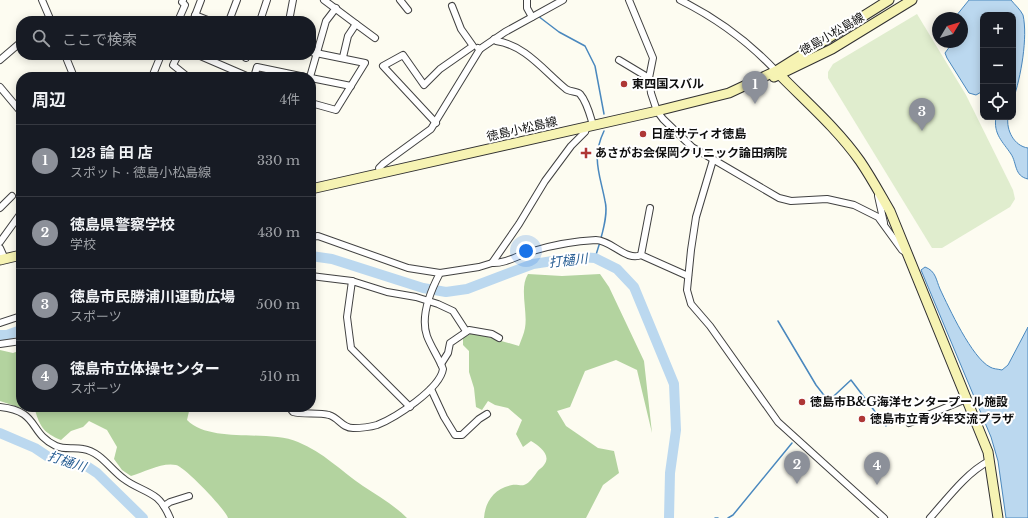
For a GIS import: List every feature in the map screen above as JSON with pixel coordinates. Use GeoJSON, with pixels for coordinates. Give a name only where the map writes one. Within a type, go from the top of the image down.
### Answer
{"type":"FeatureCollection","features":[{"type":"Feature","properties":{"kind":"main road","name":"徳島小松島線"},"geometry":{"type":"LineString","coordinates":[[316,187],[657,111],[737,90],[778,73],[790,66],[889,0]]}},
{"type":"Feature","properties":{"kind":"main road","name":"徳島小松島線"},"geometry":{"type":"LineString","coordinates":[[790,66],[832,49],[912,0]]}},
{"type":"Feature","properties":{"kind":"main road"},"geometry":{"type":"LineString","coordinates":[[778,73],[831,126],[859,160],[890,211],[988,452],[998,518]]}},
{"type":"Feature","properties":{"kind":"main road"},"geometry":{"type":"LineString","coordinates":[[3,260],[16,256]]}},
{"type":"Feature","properties":{"kind":"street"},"geometry":{"type":"LineString","coordinates":[[42,0],[49,16]]}},
{"type":"Feature","properties":{"kind":"street"},"geometry":{"type":"LineString","coordinates":[[180,16],[185,5],[182,2],[183,0]]}},
{"type":"Feature","properties":{"kind":"street"},"geometry":{"type":"LineString","coordinates":[[195,16],[201,0]]}},
{"type":"Feature","properties":{"kind":"street"},"geometry":{"type":"LineString","coordinates":[[231,16],[237,0]]}},
{"type":"Feature","properties":{"kind":"street"},"geometry":{"type":"LineString","coordinates":[[262,16],[267,0]]}},
{"type":"Feature","properties":{"kind":"street"},"geometry":{"type":"LineString","coordinates":[[290,16],[293,0]]}},
{"type":"Feature","properties":{"kind":"street"},"geometry":{"type":"LineString","coordinates":[[324,0],[375,38]]}},
{"type":"Feature","properties":{"kind":"street"},"geometry":{"type":"LineString","coordinates":[[400,0],[408,10]]}},
{"type":"Feature","properties":{"kind":"street"},"geometry":{"type":"LineString","coordinates":[[527,0],[527,8],[532,17]]}},
{"type":"Feature","properties":{"kind":"street"},"geometry":{"type":"LineString","coordinates":[[380,173],[379,168],[383,164],[431,129],[436,123],[480,49],[494,39],[563,0]]}},
{"type":"Feature","properties":{"kind":"street"},"geometry":{"type":"LineString","coordinates":[[629,0],[653,58],[650,78],[651,93],[657,111],[687,143],[713,160],[779,198],[791,201],[827,199],[844,202],[870,213],[884,224],[902,250],[907,252]]}},
{"type":"Feature","properties":{"kind":"street"},"geometry":{"type":"LineString","coordinates":[[680,0],[714,19],[743,40],[778,73]]}},
{"type":"Feature","properties":{"kind":"street"},"geometry":{"type":"LineString","coordinates":[[452,6],[461,29],[473,46],[480,49]]}},
{"type":"Feature","properties":{"kind":"street"},"geometry":{"type":"LineString","coordinates":[[316,47],[326,21],[336,8]]}},
{"type":"Feature","properties":{"kind":"street"},"geometry":{"type":"LineString","coordinates":[[343,57],[348,36],[356,24]]}},
{"type":"Feature","properties":{"kind":"street"},"geometry":{"type":"LineString","coordinates":[[492,263],[519,224],[545,181],[571,146],[590,126],[585,102],[580,93],[568,90],[519,49],[505,42],[496,41],[494,39]]}},
{"type":"Feature","properties":{"kind":"street"},"geometry":{"type":"LineString","coordinates":[[0,60],[16,46]]}},
{"type":"Feature","properties":{"kind":"street"},"geometry":{"type":"LineString","coordinates":[[436,123],[382,66],[403,55],[424,85],[440,69],[473,46]]}},
{"type":"Feature","properties":{"kind":"street"},"geometry":{"type":"LineString","coordinates":[[316,52],[365,63],[336,110],[316,104]]}},
{"type":"Feature","properties":{"kind":"street"},"geometry":{"type":"LineString","coordinates":[[67,60],[72,72]]}},
{"type":"Feature","properties":{"kind":"street"},"geometry":{"type":"LineString","coordinates":[[154,72],[160,60]]}},
{"type":"Feature","properties":{"kind":"street"},"geometry":{"type":"LineString","coordinates":[[176,60],[173,65],[182,72]]}},
{"type":"Feature","properties":{"kind":"street"},"geometry":{"type":"LineString","coordinates":[[210,60],[237,72]]}},
{"type":"Feature","properties":{"kind":"street"},"geometry":{"type":"LineString","coordinates":[[312,72],[313,60]]}},
{"type":"Feature","properties":{"kind":"street"},"geometry":{"type":"LineString","coordinates":[[619,60],[650,78]]}},
{"type":"Feature","properties":{"kind":"street"},"geometry":{"type":"LineString","coordinates":[[256,72],[257,67],[281,72]]}},
{"type":"Feature","properties":{"kind":"street"},"geometry":{"type":"LineString","coordinates":[[316,79],[351,86]]}},
{"type":"Feature","properties":{"kind":"street"},"geometry":{"type":"LineString","coordinates":[[0,87],[16,106]]}},
{"type":"Feature","properties":{"kind":"street"},"geometry":{"type":"LineString","coordinates":[[713,160],[696,217],[687,290],[691,304],[710,326],[769,410],[786,430],[884,518]]}},
{"type":"Feature","properties":{"kind":"street"},"geometry":{"type":"LineString","coordinates":[[877,189],[884,224]]}},
{"type":"Feature","properties":{"kind":"street"},"geometry":{"type":"LineString","coordinates":[[0,208],[12,196]]}},
{"type":"Feature","properties":{"kind":"street"},"geometry":{"type":"LineString","coordinates":[[641,255],[650,208]]}},
{"type":"Feature","properties":{"kind":"street"},"geometry":{"type":"LineString","coordinates":[[0,242],[16,220]]}},
{"type":"Feature","properties":{"kind":"street"},"geometry":{"type":"LineString","coordinates":[[316,236],[408,268],[439,274],[484,267],[492,263],[502,262],[519,255],[551,246],[597,240],[605,242],[633,256],[641,255],[688,276]]}},
{"type":"Feature","properties":{"kind":"street"},"geometry":{"type":"LineString","coordinates":[[0,248],[3,260]]}},
{"type":"Feature","properties":{"kind":"street"},"geometry":{"type":"LineString","coordinates":[[293,412],[299,414],[328,415],[344,426],[355,428],[377,425],[410,407],[431,390],[443,373],[441,364],[425,329],[429,300],[439,274]]}},
{"type":"Feature","properties":{"kind":"street"},"geometry":{"type":"LineString","coordinates":[[316,277],[352,281],[387,292],[429,300],[453,311],[466,331]]}},
{"type":"Feature","properties":{"kind":"street"},"geometry":{"type":"LineString","coordinates":[[352,281],[347,317],[351,348],[410,407]]}},
{"type":"Feature","properties":{"kind":"street"},"geometry":{"type":"LineString","coordinates":[[0,322],[10,321],[16,318]]}},
{"type":"Feature","properties":{"kind":"street"},"geometry":{"type":"LineString","coordinates":[[441,364],[448,353],[450,343],[466,331],[481,331],[499,338]]}},
{"type":"Feature","properties":{"kind":"street"},"geometry":{"type":"LineString","coordinates":[[0,344],[16,342]]}},
{"type":"Feature","properties":{"kind":"street"},"geometry":{"type":"LineString","coordinates":[[431,390],[444,417],[455,435],[462,436],[479,419],[487,414]]}},
{"type":"Feature","properties":{"kind":"street"},"geometry":{"type":"LineString","coordinates":[[909,423],[966,399]]}},
{"type":"Feature","properties":{"kind":"street"},"geometry":{"type":"LineString","coordinates":[[0,407],[16,410]]}},
{"type":"Feature","properties":{"kind":"street"},"geometry":{"type":"LineString","coordinates":[[21,412],[31,420],[41,435],[55,446],[83,449],[99,456],[121,477],[157,498],[164,506],[170,518]]}},
{"type":"Feature","properties":{"kind":"street"},"geometry":{"type":"LineString","coordinates":[[930,518],[957,488],[981,465],[989,461]]}},
{"type":"Feature","properties":{"kind":"street"},"geometry":{"type":"LineString","coordinates":[[164,506],[170,502],[189,496]]}},
{"type":"Feature","properties":{"kind":"green space"},"geometry":{"type":"Polygon","coordinates":[[[917,14],[932,39],[932,48],[938,48],[966,95],[1013,190],[1015,199],[1010,207],[942,248],[932,248],[828,78],[828,72],[833,64],[917,14]]]}},
{"type":"Feature","properties":{"kind":"green space"},"geometry":{"type":"Polygon","coordinates":[[[528,274],[562,276],[600,274],[609,287],[644,361],[652,433],[637,370],[616,360],[585,371],[570,407],[557,411],[566,426],[598,448],[614,451],[619,473],[603,485],[586,518],[484,518],[486,507],[495,493],[506,487],[528,483],[544,465],[546,461],[546,454],[538,445],[531,441],[523,447],[516,434],[522,420],[508,408],[495,405],[488,401],[482,410],[476,407],[474,388],[469,372],[469,351],[463,345],[463,337],[474,333],[519,346],[526,321],[524,286],[528,274]]]}},
{"type":"Feature","properties":{"kind":"green space"},"geometry":{"type":"Polygon","coordinates":[[[0,350],[13,353],[16,352],[16,406],[0,401],[0,350]]]}},
{"type":"Feature","properties":{"kind":"green space"},"geometry":{"type":"Polygon","coordinates":[[[36,412],[189,412],[187,420],[197,427],[210,432],[285,438],[307,446],[324,456],[407,518],[228,518],[205,489],[188,473],[176,465],[171,464],[159,466],[131,476],[122,470],[114,459],[117,447],[107,430],[89,421],[83,427],[71,431],[61,440],[50,435],[39,421],[36,412]]]}},
{"type":"Feature","properties":{"kind":"water"},"geometry":{"type":"Polygon","coordinates":[[[969,0],[1011,0],[1019,9],[1023,15],[1025,34],[1023,57],[1016,90],[1016,12],[980,12],[980,93],[976,95],[969,93],[945,53],[949,48],[968,48],[968,12],[959,12],[969,0]]]}},
{"type":"Feature","properties":{"kind":"water"},"geometry":{"type":"Polygon","coordinates":[[[996,120],[1008,120],[1008,127],[1012,137],[1023,147],[1028,148],[1028,179],[1020,175],[1016,169],[1011,154],[997,133],[996,120]]]}},
{"type":"Feature","properties":{"kind":"water"},"geometry":{"type":"Polygon","coordinates":[[[925,267],[935,276],[949,308],[976,354],[990,367],[1002,370],[1008,365],[1028,327],[1028,518],[1006,518],[998,461],[991,437],[921,270],[925,267]]]}},
{"type":"Feature","properties":{"kind":"waterway"},"geometry":{"type":"LineString","coordinates":[[538,16],[559,32],[585,46],[595,66],[604,114]]}},
{"type":"Feature","properties":{"kind":"waterway"},"geometry":{"type":"LineString","coordinates":[[601,238],[606,210],[597,158],[600,141],[604,131]]}},
{"type":"Feature","properties":{"kind":"waterway"},"geometry":{"type":"LineString","coordinates":[[595,258],[600,242]]}},
{"type":"Feature","properties":{"kind":"waterway","name":"打樋川"},"geometry":{"type":"LineString","coordinates":[[316,257],[332,259],[423,288],[446,292],[467,289],[533,264],[579,257],[595,258],[617,269],[634,287],[674,384],[676,430],[670,473],[669,518]]}},
{"type":"Feature","properties":{"kind":"waterway"},"geometry":{"type":"LineString","coordinates":[[778,321],[816,385],[829,399]]}},
{"type":"Feature","properties":{"kind":"waterway","name":"打樋川"},"geometry":{"type":"LineString","coordinates":[[0,335],[7,335],[16,332]]}},
{"type":"Feature","properties":{"kind":"waterway"},"geometry":{"type":"LineString","coordinates":[[821,408],[851,380],[886,426]]}},
{"type":"Feature","properties":{"kind":"waterway","name":"打樋川"},"geometry":{"type":"LineString","coordinates":[[0,433],[35,448],[47,456],[85,465],[97,473],[143,518]]}},
{"type":"Feature","properties":{"kind":"waterway"},"geometry":{"type":"LineString","coordinates":[[728,518],[733,515],[792,443]]}},
{"type":"Feature","properties":{"kind":"place","name":"東四国スバル"},"geometry":{"type":"Point","coordinates":[624,84]}},
{"type":"Feature","properties":{"kind":"place","name":"123 論 田 店"},"geometry":{"type":"Point","coordinates":[755,104]}},
{"type":"Feature","properties":{"kind":"place","name":"徳島市民勝浦川運動広場"},"geometry":{"type":"Point","coordinates":[922,131]}},
{"type":"Feature","properties":{"kind":"place","name":"日産サティオ徳島"},"geometry":{"type":"Point","coordinates":[643,134]}},
{"type":"Feature","properties":{"kind":"place","name":"あさがお会保岡クリニック論田病院"},"geometry":{"type":"Point","coordinates":[586,153]}},
{"type":"Feature","properties":{"kind":"place","name":"徳島市B&G海洋センタープール施設"},"geometry":{"type":"Point","coordinates":[802,402]}},
{"type":"Feature","properties":{"kind":"place","name":"徳島市立青少年交流プラザ"},"geometry":{"type":"Point","coordinates":[862,419]}},
{"type":"Feature","properties":{"kind":"place","name":"徳島県警察学校"},"geometry":{"type":"Point","coordinates":[797,484]}},
{"type":"Feature","properties":{"kind":"place","name":"徳島市立体操センター"},"geometry":{"type":"Point","coordinates":[877,485]}}]}
